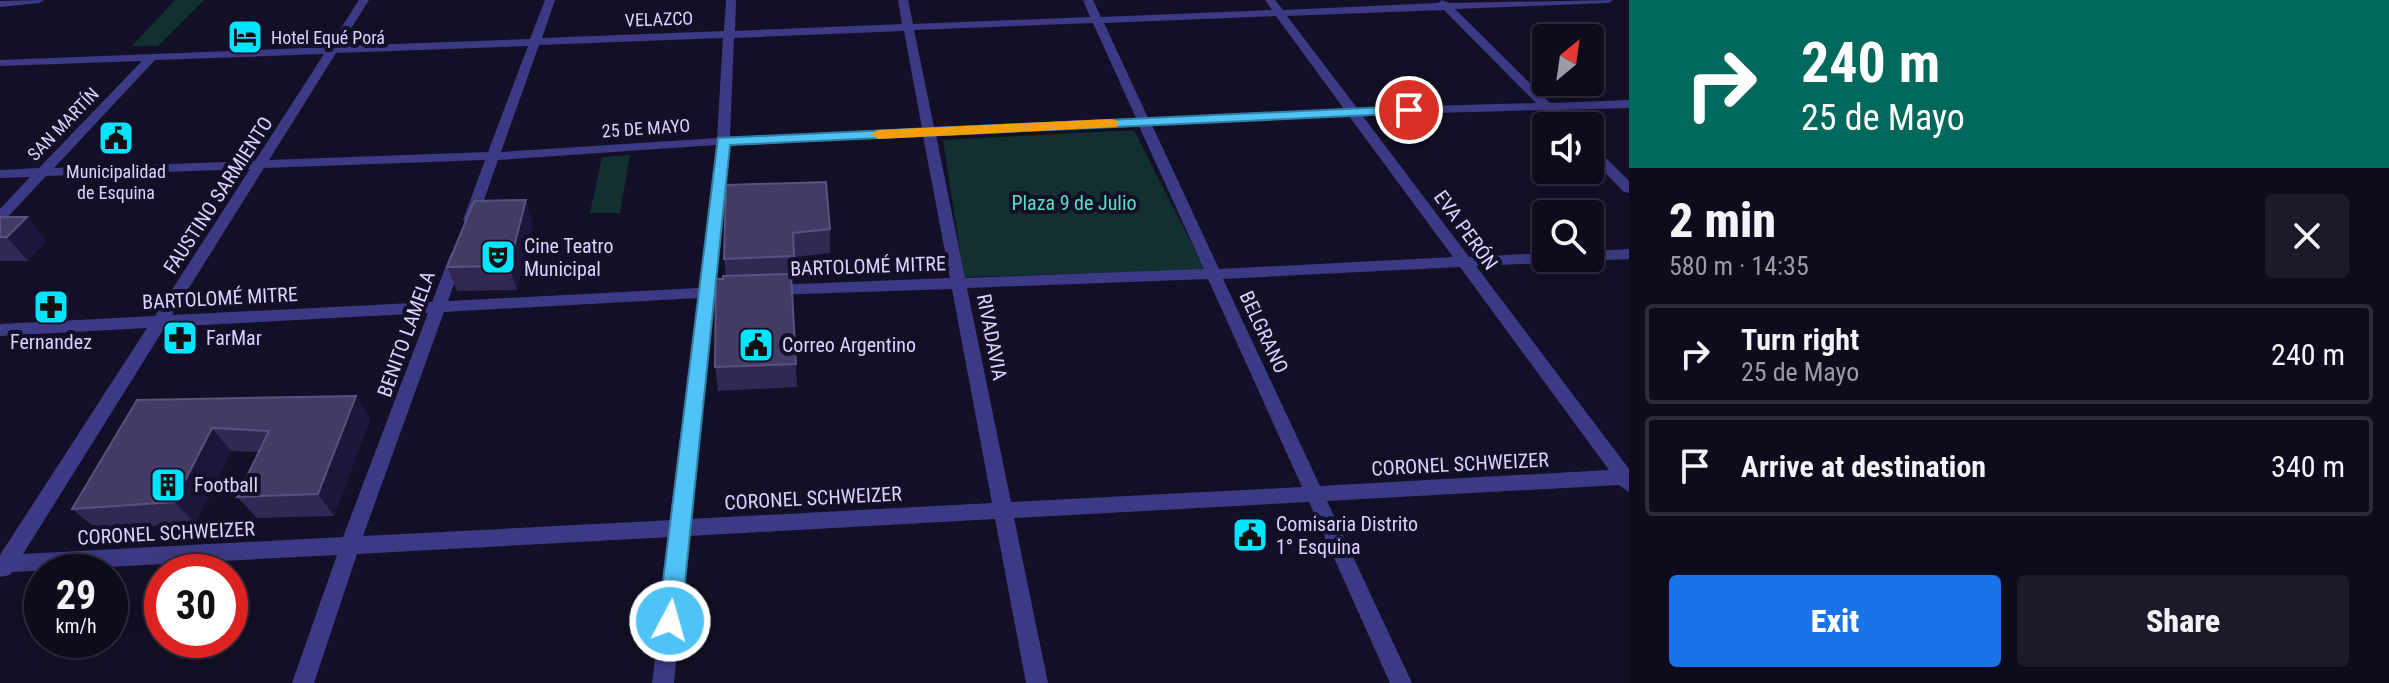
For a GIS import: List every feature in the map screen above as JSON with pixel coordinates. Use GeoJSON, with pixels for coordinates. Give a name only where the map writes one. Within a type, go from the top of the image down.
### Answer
{"type":"FeatureCollection","features":[{"type":"Feature","properties":{"kind":"street"},"geometry":{"type":"LineString","coordinates":[[0,13],[6,3],[39,0]]}},
{"type":"Feature","properties":{"kind":"street","name":"FAUSTINO SARMIENTO"},"geometry":{"type":"LineString","coordinates":[[2,567],[364,0]]}},
{"type":"Feature","properties":{"kind":"street","name":"BENITO LAMELA"},"geometry":{"type":"LineString","coordinates":[[303,683],[350,545],[550,0]]}},
{"type":"Feature","properties":{"kind":"street"},"geometry":{"type":"LineString","coordinates":[[663,683],[723,141],[731,0]]}},
{"type":"Feature","properties":{"kind":"street","name":"RIVADAVIA"},"geometry":{"type":"LineString","coordinates":[[903,0],[1037,683]]}},
{"type":"Feature","properties":{"kind":"street","name":"BELGRANO"},"geometry":{"type":"LineString","coordinates":[[1088,0],[1401,683]]}},
{"type":"Feature","properties":{"kind":"street","name":"EVA PERÓN"},"geometry":{"type":"LineString","coordinates":[[1270,0],[1627,480]]}},
{"type":"Feature","properties":{"kind":"street","name":"VELAZCO"},"geometry":{"type":"LineString","coordinates":[[0,63],[1280,13],[1443,3],[1608,0]]}},
{"type":"Feature","properties":{"kind":"street"},"geometry":{"type":"LineString","coordinates":[[1443,3],[1552,112]]}},
{"type":"Feature","properties":{"kind":"street","name":"SAN MARTÍN"},"geometry":{"type":"LineString","coordinates":[[0,217],[152,57]]}},
{"type":"Feature","properties":{"kind":"street","name":"25 DE MAYO"},"geometry":{"type":"LineString","coordinates":[[0,174],[495,156],[723,141],[1354,112],[1629,104]]}},
{"type":"Feature","properties":{"kind":"street"},"geometry":{"type":"LineString","coordinates":[[1604,164],[1629,189]]}},
{"type":"Feature","properties":{"kind":"street"},"geometry":{"type":"LineString","coordinates":[[1604,255],[1629,254]]}},
{"type":"Feature","properties":{"kind":"street","name":"BARTOLOMÉ MITRE"},"geometry":{"type":"LineString","coordinates":[[0,330],[705,292],[1213,274],[1532,259]]}},
{"type":"Feature","properties":{"kind":"street","name":"CORONEL SCHWEIZER"},"geometry":{"type":"LineString","coordinates":[[2,567],[679,527],[1627,480]]}},
{"type":"Feature","properties":{"kind":"green space"},"geometry":{"type":"Polygon","coordinates":[[[175,0],[204,0],[158,46],[132,46],[175,0]]]}},
{"type":"Feature","properties":{"kind":"green space","name":"Plaza 9 de Julio"},"geometry":{"type":"Polygon","coordinates":[[[1134,130],[1205,270],[964,277],[943,140],[1134,130]]]}},
{"type":"Feature","properties":{"kind":"green space"},"geometry":{"type":"Polygon","coordinates":[[[630,155],[620,213],[590,213],[602,157],[630,155]]]}},
{"type":"Feature","properties":{"kind":"building"},"geometry":{"type":"Polygon","coordinates":[[[826,182],[830,229],[793,233],[794,256],[724,259],[726,185],[826,182]]]}},
{"type":"Feature","properties":{"kind":"building"},"geometry":{"type":"Polygon","coordinates":[[[526,200],[509,266],[447,267],[474,201],[526,200]]]}},
{"type":"Feature","properties":{"kind":"building"},"geometry":{"type":"Polygon","coordinates":[[[0,217],[27,217],[7,237],[0,237],[0,217]]]}},
{"type":"Feature","properties":{"kind":"building","name":"Correo Argentino"},"geometry":{"type":"Polygon","coordinates":[[[791,274],[796,364],[715,367],[716,279],[723,279],[723,276],[791,274]]]}},
{"type":"Feature","properties":{"kind":"building"},"geometry":{"type":"Polygon","coordinates":[[[356,396],[318,494],[237,497],[269,431],[212,428],[174,502],[72,509],[137,400],[356,396]]]}},
{"type":"Feature","properties":{"kind":"slow traffic"},"geometry":{"type":"LineString","coordinates":[[878,134],[1112,124]]}},
{"type":"Feature","properties":{"kind":"place","name":"Hotel Equé Porá"},"geometry":{"type":"Point","coordinates":[245,37]}},
{"type":"Feature","properties":{"kind":"place","name":"Municipalidad de Esquina"},"geometry":{"type":"Point","coordinates":[116,138]}},
{"type":"Feature","properties":{"kind":"place","name":"Cine Teatro Municipal"},"geometry":{"type":"Point","coordinates":[498,257]}},
{"type":"Feature","properties":{"kind":"place","name":"Fernandez"},"geometry":{"type":"Point","coordinates":[51,307]}},
{"type":"Feature","properties":{"kind":"place","name":"FarMar"},"geometry":{"type":"Point","coordinates":[180,338]}},
{"type":"Feature","properties":{"kind":"place","name":"Correo Argentino"},"geometry":{"type":"Point","coordinates":[756,345]}},
{"type":"Feature","properties":{"kind":"place","name":"Football"},"geometry":{"type":"Point","coordinates":[168,485]}},
{"type":"Feature","properties":{"kind":"place","name":"Comisaria Distrito 1° Esquina"},"geometry":{"type":"Point","coordinates":[1250,535]}},
{"type":"Feature","properties":{"kind":"route"},"geometry":{"type":"LineString","coordinates":[[670,621],[723,141],[1409,110]]}}]}
